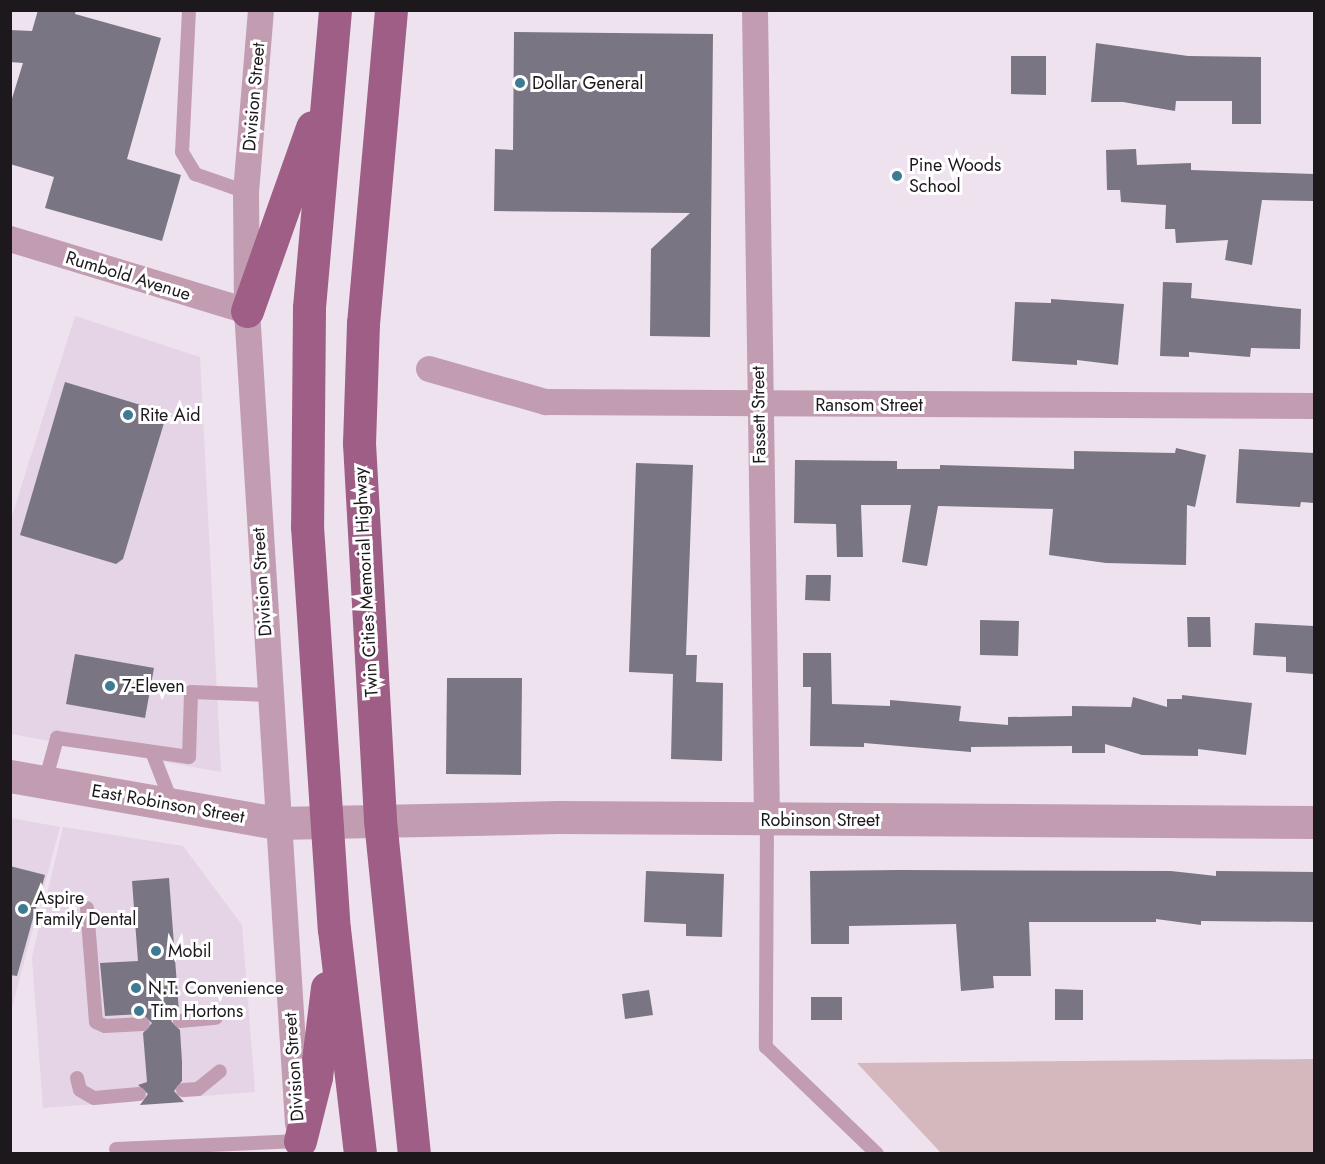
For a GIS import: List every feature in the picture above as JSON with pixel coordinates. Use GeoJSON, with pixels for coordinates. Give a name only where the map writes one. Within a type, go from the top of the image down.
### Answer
{"type":"FeatureCollection","features":[{"type":"Feature","properties":{"kind":"main road"},"geometry":{"type":"LineString","coordinates":[[335,10],[309,308],[307,526],[334,929],[360,1154]]}},
{"type":"Feature","properties":{"kind":"main road","name":"Twin Cities Memorial Highway"},"geometry":{"type":"LineString","coordinates":[[392,10],[363,323],[359,443],[380,820],[414,1154]]}},
{"type":"Feature","properties":{"kind":"main road"},"geometry":{"type":"LineString","coordinates":[[247,311],[327,85]]}},
{"type":"Feature","properties":{"kind":"main road"},"geometry":{"type":"LineString","coordinates":[[300,1147],[315,1077],[334,929]]}},
{"type":"Feature","properties":{"kind":"street","name":"Division Street"},"geometry":{"type":"LineString","coordinates":[[261,10],[246,192],[247,311],[277,823],[300,1147]]}},
{"type":"Feature","properties":{"kind":"street","name":"Fassett Street"},"geometry":{"type":"LineString","coordinates":[[755,10],[759,404],[767,820]]}},
{"type":"Feature","properties":{"kind":"street","name":"Rumbold Avenue"},"geometry":{"type":"LineString","coordinates":[[10,239],[247,311]]}},
{"type":"Feature","properties":{"kind":"street","name":"Ransom Street"},"geometry":{"type":"LineString","coordinates":[[429,369],[546,402],[1314,406]]}},
{"type":"Feature","properties":{"kind":"street","name":"East Robinson Street"},"geometry":{"type":"LineString","coordinates":[[10,776],[277,823],[326,822]]}},
{"type":"Feature","properties":{"kind":"street","name":"Robinson Street"},"geometry":{"type":"LineString","coordinates":[[326,822],[558,817],[1314,822]]}},
{"type":"Feature","properties":{"kind":"lane"},"geometry":{"type":"LineString","coordinates":[[189,10],[182,152],[195,174],[246,192]]}},
{"type":"Feature","properties":{"kind":"lane"},"geometry":{"type":"LineString","coordinates":[[45,782],[57,738],[189,757],[190,692],[269,695]]}},
{"type":"Feature","properties":{"kind":"lane"},"geometry":{"type":"LineString","coordinates":[[152,752],[172,805]]}},
{"type":"Feature","properties":{"kind":"lane"},"geometry":{"type":"LineString","coordinates":[[767,820],[766,1047],[877,1154]]}},
{"type":"Feature","properties":{"kind":"lane"},"geometry":{"type":"LineString","coordinates":[[87,908],[96,1022],[105,1026],[143,1024]]}},
{"type":"Feature","properties":{"kind":"lane"},"geometry":{"type":"LineString","coordinates":[[180,1021],[216,1018]]}},
{"type":"Feature","properties":{"kind":"lane"},"geometry":{"type":"LineString","coordinates":[[183,1090],[198,1089],[220,1071]]}},
{"type":"Feature","properties":{"kind":"lane"},"geometry":{"type":"LineString","coordinates":[[77,1078],[81,1090],[94,1098],[139,1094]]}},
{"type":"Feature","properties":{"kind":"lane"},"geometry":{"type":"LineString","coordinates":[[116,1149],[300,1147]]}},
{"type":"Feature","properties":{"kind":"shaded area"},"geometry":{"type":"Polygon","coordinates":[[[75,316],[200,357],[221,772],[11,734],[11,519],[75,316]]]}},
{"type":"Feature","properties":{"kind":"shaded area"},"geometry":{"type":"Polygon","coordinates":[[[11,818],[60,827],[11,1011],[11,818]]]}},
{"type":"Feature","properties":{"kind":"shaded area"},"geometry":{"type":"Polygon","coordinates":[[[63,827],[183,846],[242,925],[255,1092],[43,1108],[32,957],[63,827]]]}},
{"type":"Feature","properties":{"kind":"shaded area"},"geometry":{"type":"Polygon","coordinates":[[[1314,1059],[1314,1154],[941,1153],[857,1063],[1314,1059]]]}},
{"type":"Feature","properties":{"kind":"building"},"geometry":{"type":"Polygon","coordinates":[[[38,10],[76,10],[75,14],[161,38],[127,159],[181,175],[162,241],[45,208],[54,177],[10,164],[10,105],[23,63],[10,62],[10,30],[32,31],[38,10]]]}},
{"type":"Feature","properties":{"kind":"building"},"geometry":{"type":"Polygon","coordinates":[[[514,32],[713,34],[710,337],[650,336],[651,249],[690,213],[494,211],[495,149],[513,150],[514,32]]]}},
{"type":"Feature","properties":{"kind":"building"},"geometry":{"type":"Polygon","coordinates":[[[1096,43],[1188,56],[1261,57],[1261,124],[1232,124],[1232,101],[1176,101],[1175,111],[1123,102],[1091,102],[1096,43]]]}},
{"type":"Feature","properties":{"kind":"building"},"geometry":{"type":"Polygon","coordinates":[[[1011,56],[1046,56],[1046,95],[1011,94],[1011,56]]]}},
{"type":"Feature","properties":{"kind":"building"},"geometry":{"type":"Polygon","coordinates":[[[1136,149],[1137,165],[1191,163],[1191,170],[1314,174],[1314,201],[1262,200],[1252,265],[1225,260],[1228,240],[1176,243],[1175,229],[1165,229],[1166,205],[1121,202],[1120,190],[1107,190],[1106,150],[1136,149]]]}},
{"type":"Feature","properties":{"kind":"building"},"geometry":{"type":"Polygon","coordinates":[[[1163,282],[1192,283],[1191,298],[1301,309],[1300,349],[1251,348],[1250,357],[1189,352],[1189,357],[1160,356],[1163,282]]]}},
{"type":"Feature","properties":{"kind":"building"},"geometry":{"type":"Polygon","coordinates":[[[1051,299],[1124,304],[1118,365],[1077,360],[1077,365],[1012,361],[1015,302],[1051,303],[1051,299]]]}},
{"type":"Feature","properties":{"kind":"building","name":"Rite Aid"},"geometry":{"type":"Polygon","coordinates":[[[65,382],[167,413],[123,559],[116,564],[20,535],[65,382]]]}},
{"type":"Feature","properties":{"kind":"building"},"geometry":{"type":"Polygon","coordinates":[[[1176,448],[1206,455],[1195,507],[1187,505],[1186,565],[1106,563],[1049,555],[1053,509],[938,506],[927,566],[902,562],[911,505],[861,505],[863,557],[837,557],[836,524],[794,523],[795,460],[897,461],[897,469],[940,469],[940,465],[1074,469],[1074,451],[1175,453],[1176,448]]]}},
{"type":"Feature","properties":{"kind":"building"},"geometry":{"type":"Polygon","coordinates":[[[1239,449],[1314,453],[1314,503],[1301,502],[1300,507],[1236,503],[1239,449]]]}},
{"type":"Feature","properties":{"kind":"building"},"geometry":{"type":"Polygon","coordinates":[[[636,463],[693,465],[686,655],[697,655],[696,682],[723,683],[722,761],[671,759],[673,674],[629,672],[636,463]]]}},
{"type":"Feature","properties":{"kind":"building"},"geometry":{"type":"Polygon","coordinates":[[[806,575],[831,575],[830,601],[805,600],[806,575]]]}},
{"type":"Feature","properties":{"kind":"building"},"geometry":{"type":"Polygon","coordinates":[[[1187,617],[1210,617],[1211,647],[1188,647],[1187,617]]]}},
{"type":"Feature","properties":{"kind":"building"},"geometry":{"type":"Polygon","coordinates":[[[980,620],[1019,621],[1018,656],[980,655],[980,620]]]}},
{"type":"Feature","properties":{"kind":"building"},"geometry":{"type":"Polygon","coordinates":[[[1255,623],[1314,626],[1314,674],[1286,672],[1286,657],[1253,655],[1255,623]]]}},
{"type":"Feature","properties":{"kind":"building"},"geometry":{"type":"Polygon","coordinates":[[[803,653],[831,653],[832,704],[890,706],[890,700],[961,706],[959,721],[1008,725],[1008,717],[1072,716],[1072,706],[1131,707],[1133,697],[1167,707],[1167,699],[1182,699],[1182,695],[1252,703],[1246,755],[1198,749],[1198,756],[1142,755],[1105,744],[1105,753],[1072,753],[1072,746],[971,747],[971,752],[864,743],[864,747],[810,746],[811,687],[803,687],[803,653]]]}},
{"type":"Feature","properties":{"kind":"building","name":"7-Eleven"},"geometry":{"type":"Polygon","coordinates":[[[75,654],[154,668],[145,718],[66,704],[75,654]]]}},
{"type":"Feature","properties":{"kind":"building"},"geometry":{"type":"Polygon","coordinates":[[[447,678],[522,678],[521,775],[446,774],[447,678]]]}},
{"type":"Feature","properties":{"kind":"building","name":"Aspire Family Dental"},"geometry":{"type":"Polygon","coordinates":[[[10,866],[45,875],[17,976],[10,975],[10,866]]]}},
{"type":"Feature","properties":{"kind":"building"},"geometry":{"type":"Polygon","coordinates":[[[646,871],[724,874],[722,937],[686,936],[686,924],[644,922],[646,871]]]}},
{"type":"Feature","properties":{"kind":"building"},"geometry":{"type":"Polygon","coordinates":[[[810,871],[1171,871],[1216,876],[1216,871],[1314,872],[1314,922],[1201,921],[1201,925],[1156,919],[1156,922],[1029,922],[1031,976],[993,976],[994,988],[961,991],[956,924],[849,926],[849,944],[811,944],[810,871]]]}},
{"type":"Feature","properties":{"kind":"building","name":"Mobil"},"geometry":{"type":"Polygon","coordinates":[[[169,878],[179,1012],[171,1021],[180,1030],[182,1062],[182,1081],[174,1091],[184,1102],[140,1105],[148,1094],[138,1085],[147,1082],[143,1033],[152,1023],[142,1014],[105,1016],[100,963],[138,961],[132,881],[169,878]]]}},
{"type":"Feature","properties":{"kind":"building"},"geometry":{"type":"Polygon","coordinates":[[[1055,989],[1083,990],[1083,1020],[1055,1020],[1055,989]]]}},
{"type":"Feature","properties":{"kind":"building"},"geometry":{"type":"Polygon","coordinates":[[[649,990],[653,1015],[625,1019],[622,994],[649,990]]]}},
{"type":"Feature","properties":{"kind":"building"},"geometry":{"type":"Polygon","coordinates":[[[811,997],[842,997],[842,1020],[811,1020],[811,997]]]}},
{"type":"Feature","properties":{"kind":"place","name":"Dollar General"},"geometry":{"type":"Point","coordinates":[520,83]}},
{"type":"Feature","properties":{"kind":"place","name":"Pine Woods School"},"geometry":{"type":"Point","coordinates":[897,176]}},
{"type":"Feature","properties":{"kind":"place","name":"Rite Aid"},"geometry":{"type":"Point","coordinates":[128,415]}},
{"type":"Feature","properties":{"kind":"place","name":"7-Eleven"},"geometry":{"type":"Point","coordinates":[110,686]}},
{"type":"Feature","properties":{"kind":"place","name":"Aspire Family Dental"},"geometry":{"type":"Point","coordinates":[23,909]}},
{"type":"Feature","properties":{"kind":"place","name":"Mobil"},"geometry":{"type":"Point","coordinates":[156,951]}},
{"type":"Feature","properties":{"kind":"place","name":"N.T. Convenience"},"geometry":{"type":"Point","coordinates":[136,988]}},
{"type":"Feature","properties":{"kind":"place","name":"Tim Hortons"},"geometry":{"type":"Point","coordinates":[139,1011]}}]}
